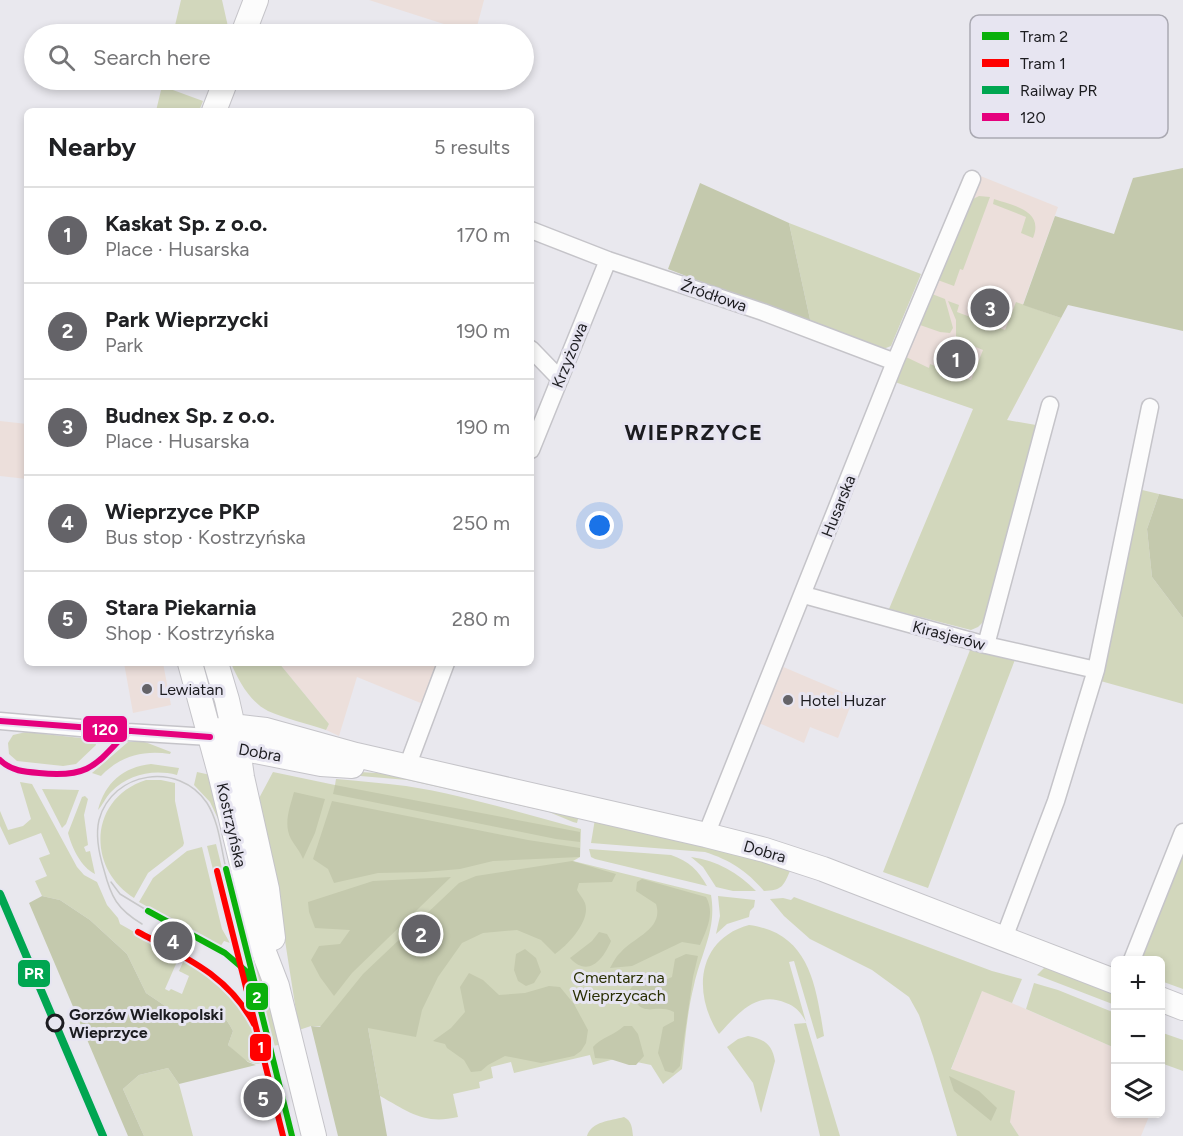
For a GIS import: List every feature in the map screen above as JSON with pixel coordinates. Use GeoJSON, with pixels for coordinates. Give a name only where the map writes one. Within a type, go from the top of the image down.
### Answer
{"type":"FeatureCollection","features":[{"type":"Feature","properties":{"kind":"street"},"geometry":{"type":"LineString","coordinates":[[246,24],[252,4]]}},
{"type":"Feature","properties":{"kind":"street"},"geometry":{"type":"LineString","coordinates":[[215,108],[222,90]]}},
{"type":"Feature","properties":{"kind":"street","name":"Husarska"},"geometry":{"type":"LineString","coordinates":[[706,835],[804,595],[895,362],[972,179]]}},
{"type":"Feature","properties":{"kind":"street","name":"Źródłowa"},"geometry":{"type":"LineString","coordinates":[[534,231],[608,260],[763,312],[895,362]]}},
{"type":"Feature","properties":{"kind":"street","name":"Krzyżowa"},"geometry":{"type":"LineString","coordinates":[[534,443],[608,260]]}},
{"type":"Feature","properties":{"kind":"street"},"geometry":{"type":"LineString","coordinates":[[534,352],[560,379]]}},
{"type":"Feature","properties":{"kind":"street"},"geometry":{"type":"LineString","coordinates":[[986,645],[1050,405]]}},
{"type":"Feature","properties":{"kind":"street"},"geometry":{"type":"LineString","coordinates":[[1004,938],[1056,801],[1096,670],[1150,407]]}},
{"type":"Feature","properties":{"kind":"street","name":"Kirasjerów"},"geometry":{"type":"LineString","coordinates":[[804,595],[986,645],[1096,670]]}},
{"type":"Feature","properties":{"kind":"street","name":"Kostrzyńska"},"geometry":{"type":"LineString","coordinates":[[191,666],[262,946],[277,986],[314,1136]]}},
{"type":"Feature","properties":{"kind":"street","name":"Kostrzyńska"},"geometry":{"type":"LineString","coordinates":[[217,666],[236,738],[242,777],[267,889],[277,986]]}},
{"type":"Feature","properties":{"kind":"street"},"geometry":{"type":"LineString","coordinates":[[403,766],[445,666]]}},
{"type":"Feature","properties":{"kind":"street"},"geometry":{"type":"LineString","coordinates":[[0,721],[210,737]]}},
{"type":"Feature","properties":{"kind":"street","name":"Dobra"},"geometry":{"type":"LineString","coordinates":[[210,737],[221,729],[236,738],[242,726],[266,730],[319,746],[765,850],[823,869],[1111,980]]}},
{"type":"Feature","properties":{"kind":"street"},"geometry":{"type":"LineString","coordinates":[[1134,956],[1183,832]]}},
{"type":"Feature","properties":{"kind":"street"},"geometry":{"type":"LineString","coordinates":[[1165,1001],[1183,1008]]}},
{"type":"Feature","properties":{"kind":"shaded area"},"geometry":{"type":"Polygon","coordinates":[[[369,0],[484,0],[478,24],[444,24],[369,0]]]}},
{"type":"Feature","properties":{"kind":"shaded area"},"geometry":{"type":"Polygon","coordinates":[[[978,175],[1058,207],[1023,304],[1061,318],[1007,420],[892,381],[978,175]]]}},
{"type":"Feature","properties":{"kind":"shaded area"},"geometry":{"type":"Polygon","coordinates":[[[0,421],[24,424],[24,479],[0,476],[0,421]]]}},
{"type":"Feature","properties":{"kind":"shaded area"},"geometry":{"type":"Polygon","coordinates":[[[125,666],[164,666],[171,705],[133,713],[125,666]]]}},
{"type":"Feature","properties":{"kind":"shaded area"},"geometry":{"type":"Polygon","coordinates":[[[281,666],[439,666],[423,704],[357,677],[339,736],[326,730],[329,724],[281,666]]]}},
{"type":"Feature","properties":{"kind":"shaded area"},"geometry":{"type":"Polygon","coordinates":[[[781,666],[854,697],[838,738],[810,727],[804,743],[759,723],[781,666]]]}},
{"type":"Feature","properties":{"kind":"shaded area"},"geometry":{"type":"Polygon","coordinates":[[[982,990],[1111,1046],[1111,1118],[1148,1118],[1141,1136],[1019,1136],[1010,1122],[951,1070],[982,990]]]}},
{"type":"Feature","properties":{"kind":"green space"},"geometry":{"type":"Polygon","coordinates":[[[181,0],[222,0],[227,24],[175,24],[181,0]]]}},
{"type":"Feature","properties":{"kind":"green space"},"geometry":{"type":"Polygon","coordinates":[[[161,90],[173,90],[203,101],[200,108],[157,108],[161,90]]]}},
{"type":"Feature","properties":{"kind":"green space"},"geometry":{"type":"Polygon","coordinates":[[[1183,168],[1183,331],[1068,305],[1061,318],[1023,305],[1055,216],[1114,234],[1133,178],[1183,168]]]}},
{"type":"Feature","properties":{"kind":"green space"},"geometry":{"type":"Polygon","coordinates":[[[700,183],[789,223],[811,324],[668,269],[700,183]]]}},
{"type":"Feature","properties":{"kind":"green space"},"geometry":{"type":"Polygon","coordinates":[[[979,196],[990,197],[963,270],[960,269],[954,286],[935,279],[971,200],[979,196]]]}},
{"type":"Feature","properties":{"kind":"green space"},"geometry":{"type":"Polygon","coordinates":[[[994,199],[1018,207],[1031,216],[1035,229],[1033,238],[1021,233],[1026,217],[993,204],[994,199]]]}},
{"type":"Feature","properties":{"kind":"green space"},"geometry":{"type":"Polygon","coordinates":[[[789,223],[921,274],[891,346],[881,350],[811,324],[789,223]]]}},
{"type":"Feature","properties":{"kind":"green space"},"geometry":{"type":"Polygon","coordinates":[[[932,294],[945,299],[953,328],[950,333],[920,325],[932,294]]]}},
{"type":"Feature","properties":{"kind":"green space"},"geometry":{"type":"Polygon","coordinates":[[[948,301],[959,305],[957,312],[1005,330],[1016,302],[1061,318],[1007,420],[1036,425],[987,618],[971,630],[889,609],[973,409],[895,382],[906,357],[929,368],[930,364],[971,380],[983,350],[956,339],[956,320],[948,301]]]}},
{"type":"Feature","properties":{"kind":"green space"},"geometry":{"type":"Polygon","coordinates":[[[1138,489],[1159,494],[1147,529],[1152,577],[1183,618],[1183,704],[1097,680],[1138,489]]]}},
{"type":"Feature","properties":{"kind":"green space"},"geometry":{"type":"Polygon","coordinates":[[[1159,494],[1183,499],[1183,618],[1152,577],[1147,529],[1159,494]]]}},
{"type":"Feature","properties":{"kind":"green space"},"geometry":{"type":"Polygon","coordinates":[[[972,645],[1016,657],[928,888],[883,872],[972,645]]]}},
{"type":"Feature","properties":{"kind":"green space"},"geometry":{"type":"Polygon","coordinates":[[[232,666],[281,666],[329,724],[326,730],[268,711],[245,690],[232,666]]]}},
{"type":"Feature","properties":{"kind":"green space"},"geometry":{"type":"Polygon","coordinates":[[[26,732],[90,739],[95,741],[96,745],[76,764],[63,766],[17,761],[9,754],[8,743],[13,735],[26,732]]]}},
{"type":"Feature","properties":{"kind":"green space"},"geometry":{"type":"Polygon","coordinates":[[[128,742],[145,742],[171,752],[170,754],[150,753],[132,756],[108,769],[101,776],[92,773],[128,742]]]}},
{"type":"Feature","properties":{"kind":"green space"},"geometry":{"type":"Polygon","coordinates":[[[151,764],[179,768],[177,775],[150,773],[133,777],[111,792],[98,810],[110,784],[132,769],[151,764]]]}},
{"type":"Feature","properties":{"kind":"green space"},"geometry":{"type":"Polygon","coordinates":[[[344,771],[392,774],[579,815],[577,823],[549,812],[407,780],[349,775],[344,771]]]}},
{"type":"Feature","properties":{"kind":"green space"},"geometry":{"type":"Polygon","coordinates":[[[197,772],[215,776],[221,816],[219,821],[210,802],[194,785],[197,772]]]}},
{"type":"Feature","properties":{"kind":"green space","name":"Cmentarz na Wieprzycach"},"geometry":{"type":"Polygon","coordinates":[[[273,772],[335,785],[336,779],[428,790],[581,829],[580,857],[573,861],[711,895],[712,919],[692,996],[682,1069],[663,1084],[651,1065],[618,1058],[593,1065],[590,1055],[514,1073],[511,1062],[491,1067],[493,1078],[479,1082],[480,1088],[453,1094],[458,1117],[446,1119],[417,1116],[380,1096],[368,1028],[311,1026],[299,1030],[281,915],[257,802],[273,772]]]}},
{"type":"Feature","properties":{"kind":"green space"},"geometry":{"type":"Polygon","coordinates":[[[146,780],[175,783],[175,801],[184,843],[148,873],[134,898],[118,885],[108,869],[102,852],[101,834],[104,817],[113,802],[127,789],[146,780]]]}},
{"type":"Feature","properties":{"kind":"green space"},"geometry":{"type":"Polygon","coordinates":[[[20,782],[32,784],[77,867],[84,875],[97,882],[107,905],[120,924],[179,957],[165,989],[182,994],[189,976],[179,971],[184,960],[217,978],[237,1001],[252,1026],[263,1063],[248,1061],[228,1045],[233,1031],[228,1022],[217,1012],[205,1010],[180,1016],[146,993],[127,954],[90,920],[60,900],[42,896],[35,881],[47,876],[39,858],[50,854],[41,833],[9,845],[0,826],[0,811],[8,830],[23,826],[31,819],[20,782]]]}},
{"type":"Feature","properties":{"kind":"green space"},"geometry":{"type":"Polygon","coordinates":[[[335,785],[580,832],[580,842],[333,794],[335,785]]]}},
{"type":"Feature","properties":{"kind":"green space"},"geometry":{"type":"Polygon","coordinates":[[[42,789],[79,790],[66,824],[62,828],[42,789]]]}},
{"type":"Feature","properties":{"kind":"green space"},"geometry":{"type":"Polygon","coordinates":[[[294,792],[325,799],[315,833],[303,859],[291,839],[288,827],[288,816],[294,792]]]}},
{"type":"Feature","properties":{"kind":"green space"},"geometry":{"type":"Polygon","coordinates":[[[85,796],[88,799],[84,815],[88,845],[84,847],[86,852],[90,851],[95,874],[85,867],[68,833],[82,797],[85,796]]]}},
{"type":"Feature","properties":{"kind":"green space"},"geometry":{"type":"Polygon","coordinates":[[[332,801],[528,840],[580,848],[580,857],[493,861],[460,869],[378,873],[334,883],[328,869],[313,859],[332,801]]]}},
{"type":"Feature","properties":{"kind":"green space"},"geometry":{"type":"Polygon","coordinates":[[[595,819],[789,868],[790,871],[781,887],[764,891],[738,867],[705,852],[591,843],[595,819]]]}},
{"type":"Feature","properties":{"kind":"green space"},"geometry":{"type":"Polygon","coordinates":[[[216,844],[242,948],[239,949],[227,925],[207,846],[216,844]]]}},
{"type":"Feature","properties":{"kind":"green space"},"geometry":{"type":"Polygon","coordinates":[[[202,847],[222,929],[230,943],[224,941],[220,947],[139,902],[153,878],[187,851],[202,847]]]}},
{"type":"Feature","properties":{"kind":"green space"},"geometry":{"type":"Polygon","coordinates":[[[1183,847],[1183,989],[1165,982],[1165,956],[1139,956],[1183,847]]]}},
{"type":"Feature","properties":{"kind":"green space"},"geometry":{"type":"Polygon","coordinates":[[[589,849],[671,855],[692,867],[707,886],[595,859],[591,857],[589,849]]]}},
{"type":"Feature","properties":{"kind":"green space"},"geometry":{"type":"Polygon","coordinates":[[[691,857],[710,861],[726,868],[756,891],[733,891],[716,887],[703,867],[691,857]]]}},
{"type":"Feature","properties":{"kind":"green space"},"geometry":{"type":"Polygon","coordinates":[[[572,861],[616,874],[612,882],[579,883],[577,890],[584,901],[586,910],[578,931],[555,954],[541,940],[517,930],[483,933],[462,943],[438,977],[422,1010],[416,1037],[368,1028],[387,1136],[338,1136],[311,1026],[320,1027],[363,974],[459,883],[476,876],[572,861]]]}},
{"type":"Feature","properties":{"kind":"green space"},"geometry":{"type":"Polygon","coordinates":[[[451,877],[352,973],[334,996],[311,960],[319,946],[340,944],[350,930],[315,928],[308,902],[373,881],[451,877]]]}},
{"type":"Feature","properties":{"kind":"green space"},"geometry":{"type":"Polygon","coordinates":[[[642,879],[706,897],[710,909],[707,927],[700,945],[682,942],[632,966],[610,968],[619,954],[646,932],[656,920],[656,904],[636,891],[637,882],[642,879]]]}},
{"type":"Feature","properties":{"kind":"green space"},"geometry":{"type":"Polygon","coordinates":[[[42,896],[60,900],[90,920],[127,954],[146,993],[180,1016],[205,1010],[217,1012],[228,1022],[233,1031],[228,1045],[248,1062],[256,1065],[179,1084],[168,1068],[139,1075],[123,1089],[144,1136],[128,1136],[29,903],[42,896]]]}},
{"type":"Feature","properties":{"kind":"green space"},"geometry":{"type":"Polygon","coordinates":[[[718,896],[755,900],[749,917],[727,924],[716,934],[720,916],[718,896]]]}},
{"type":"Feature","properties":{"kind":"green space"},"geometry":{"type":"Polygon","coordinates":[[[794,897],[992,971],[1022,979],[1012,1003],[982,991],[951,1069],[1015,1091],[1010,1122],[1019,1136],[957,1136],[919,1015],[909,997],[872,970],[810,939],[784,916],[770,899],[791,900],[794,897]]]}},
{"type":"Feature","properties":{"kind":"green space"},"geometry":{"type":"Polygon","coordinates":[[[749,925],[769,930],[785,939],[797,950],[813,981],[824,1036],[817,1039],[794,961],[789,962],[806,1022],[793,1006],[775,1000],[766,1000],[748,1006],[719,1034],[710,1018],[705,1002],[704,970],[719,942],[732,932],[749,925]]]}},
{"type":"Feature","properties":{"kind":"green space"},"geometry":{"type":"Polygon","coordinates":[[[599,932],[607,934],[611,941],[599,960],[589,966],[583,966],[570,958],[592,941],[599,932]]]}},
{"type":"Feature","properties":{"kind":"green space"},"geometry":{"type":"Polygon","coordinates":[[[525,949],[536,958],[541,972],[534,983],[526,986],[518,981],[514,970],[516,954],[525,949]]]}},
{"type":"Feature","properties":{"kind":"green space"},"geometry":{"type":"Polygon","coordinates":[[[686,954],[698,956],[680,1066],[673,1073],[665,1071],[658,1053],[663,1027],[674,1021],[674,1012],[666,1009],[644,1009],[634,1000],[629,991],[642,973],[665,980],[672,977],[675,959],[686,954]]]}},
{"type":"Feature","properties":{"kind":"green space"},"geometry":{"type":"Polygon","coordinates":[[[258,955],[280,1038],[278,1045],[273,1046],[252,956],[258,955]]]}},
{"type":"Feature","properties":{"kind":"green space"},"geometry":{"type":"Polygon","coordinates":[[[1046,966],[1097,985],[1111,993],[1111,1003],[1037,975],[1046,966]]]}},
{"type":"Feature","properties":{"kind":"green space"},"geometry":{"type":"Polygon","coordinates":[[[469,973],[483,980],[499,995],[525,993],[549,986],[560,987],[574,1004],[588,1030],[586,1043],[581,1051],[574,1056],[541,1063],[505,1056],[481,1071],[471,1072],[464,1060],[445,1044],[433,1041],[451,1028],[465,1012],[460,987],[469,973]]]}},
{"type":"Feature","properties":{"kind":"green space"},"geometry":{"type":"Polygon","coordinates":[[[1034,983],[1111,1011],[1111,1046],[1026,1009],[1034,983]]]}},
{"type":"Feature","properties":{"kind":"green space"},"geometry":{"type":"Polygon","coordinates":[[[806,1023],[840,1136],[820,1136],[794,1024],[806,1023]]]}},
{"type":"Feature","properties":{"kind":"green space"},"geometry":{"type":"Polygon","coordinates":[[[624,1026],[632,1026],[638,1034],[644,1056],[636,1065],[595,1058],[593,1047],[624,1026]]]}},
{"type":"Feature","properties":{"kind":"green space"},"geometry":{"type":"Polygon","coordinates":[[[1165,1034],[1183,1040],[1183,1071],[1165,1064],[1165,1034]]]}},
{"type":"Feature","properties":{"kind":"green space"},"geometry":{"type":"Polygon","coordinates":[[[748,1036],[766,1043],[772,1050],[775,1061],[761,1113],[753,1083],[727,1047],[738,1039],[748,1036]]]}},
{"type":"Feature","properties":{"kind":"green space"},"geometry":{"type":"Polygon","coordinates":[[[168,1068],[179,1084],[193,1136],[144,1136],[123,1089],[139,1075],[168,1068]]]}},
{"type":"Feature","properties":{"kind":"green space"},"geometry":{"type":"Polygon","coordinates":[[[949,1076],[979,1091],[997,1108],[991,1121],[954,1091],[949,1076]]]}},
{"type":"Feature","properties":{"kind":"green space"},"geometry":{"type":"Polygon","coordinates":[[[624,1117],[630,1123],[633,1136],[587,1136],[597,1124],[624,1117]]]}},
{"type":"Feature","properties":{"kind":"tram line"},"geometry":{"type":"LineString","coordinates":[[142,924],[126,913],[116,902],[109,888],[99,852],[97,833],[99,820],[106,803],[117,791],[132,782],[147,777],[164,777],[180,781],[195,790],[211,810],[226,869]]}},
{"type":"Feature","properties":{"kind":"tram line","name":"2"},"geometry":{"type":"LineString","coordinates":[[226,869],[258,996]]}},
{"type":"Feature","properties":{"kind":"tram line","name":"1"},"geometry":{"type":"LineString","coordinates":[[217,871],[283,1136]]}},
{"type":"Feature","properties":{"kind":"tram line"},"geometry":{"type":"LineString","coordinates":[[111,882],[120,894],[148,911]]}},
{"type":"Feature","properties":{"kind":"tram line","name":"2"},"geometry":{"type":"LineString","coordinates":[[148,911],[225,953],[246,971],[258,999],[292,1136]]}},
{"type":"Feature","properties":{"kind":"tram line","name":"1"},"geometry":{"type":"LineString","coordinates":[[138,932],[189,959],[218,980],[232,992],[254,1024]]}},
{"type":"Feature","properties":{"kind":"rail line","name":"PR"},"geometry":{"type":"LineString","coordinates":[[0,894],[103,1136]]}},
{"type":"Feature","properties":{"kind":"transit line","name":"120"},"geometry":{"type":"LineString","coordinates":[[0,721],[210,737]]}},
{"type":"Feature","properties":{"kind":"transit line","name":"120"},"geometry":{"type":"LineString","coordinates":[[0,760],[13,769],[29,772],[56,774],[80,771],[98,761],[127,732]]}},
{"type":"Feature","properties":{"kind":"place","name":"Budnex Sp. z o.o."},"geometry":{"type":"Point","coordinates":[990,308]}},
{"type":"Feature","properties":{"kind":"place","name":"Kaskat Sp. z o.o."},"geometry":{"type":"Point","coordinates":[956,359]}},
{"type":"Feature","properties":{"kind":"place","name":"Lewiatan"},"geometry":{"type":"Point","coordinates":[147,689]}},
{"type":"Feature","properties":{"kind":"place","name":"Hotel Huzar"},"geometry":{"type":"Point","coordinates":[788,700]}},
{"type":"Feature","properties":{"kind":"place","name":"Park Wieprzycki"},"geometry":{"type":"Point","coordinates":[421,934]}},
{"type":"Feature","properties":{"kind":"place","name":"Wieprzyce PKP"},"geometry":{"type":"Point","coordinates":[173,941]}},
{"type":"Feature","properties":{"kind":"place","name":"Gorzów Wielkopolski Wieprzyce"},"geometry":{"type":"Point","coordinates":[55,1023]}},
{"type":"Feature","properties":{"kind":"place","name":"Stara Piekarnia"},"geometry":{"type":"Point","coordinates":[263,1098]}},
{"type":"Feature","properties":{"kind":"district","name":"WIEPRZYCE"},"geometry":{"type":"Point","coordinates":[694,432]}}]}
